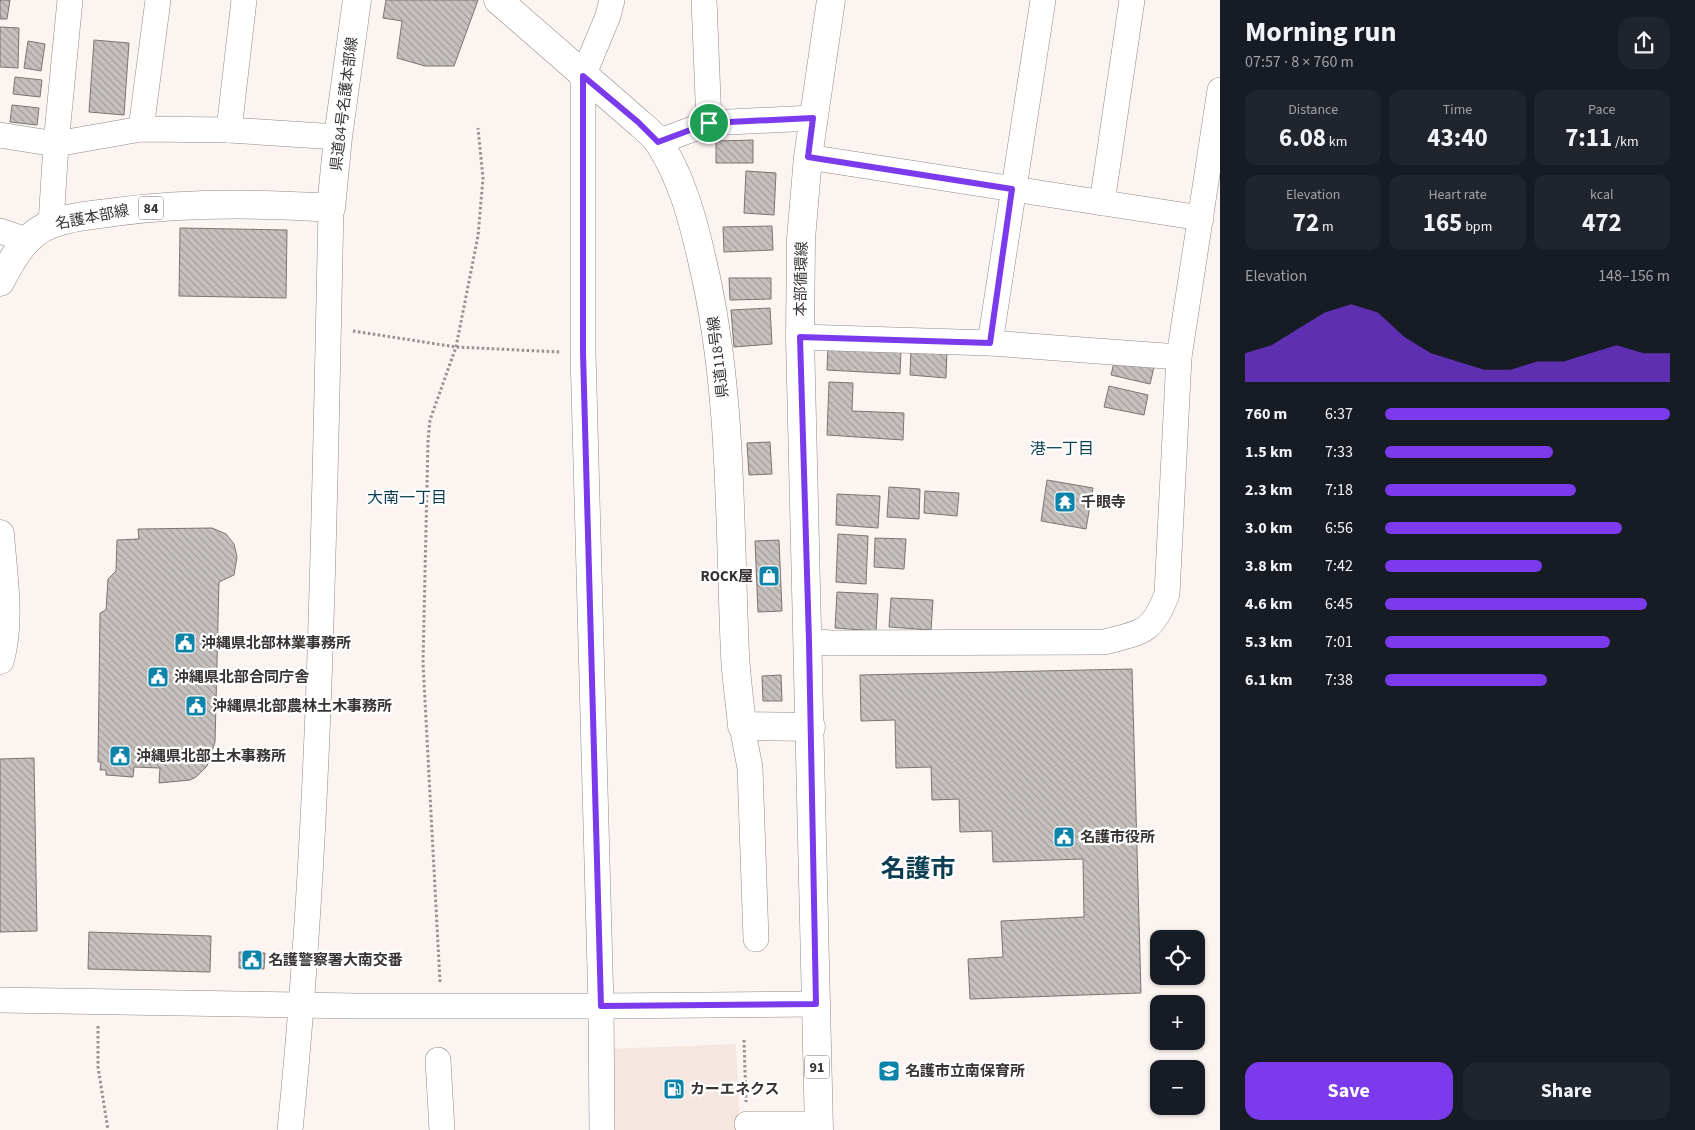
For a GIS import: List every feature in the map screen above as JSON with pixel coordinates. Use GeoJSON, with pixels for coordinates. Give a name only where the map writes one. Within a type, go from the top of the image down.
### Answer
{"type":"FeatureCollection","features":[{"type":"Feature","properties":{"kind":"main road","name":"県道84号名護本部線"},"geometry":{"type":"LineString","coordinates":[[331,208],[338,137],[358,0]]}},
{"type":"Feature","properties":{"kind":"main road","name":"本部循環線"},"geometry":{"type":"LineString","coordinates":[[819,1127],[809,641],[800,337],[801,239],[808,157],[831,0]]}},
{"type":"Feature","properties":{"kind":"main road","name":"県道118号線"},"geometry":{"type":"LineString","coordinates":[[507,8],[638,122],[658,142],[677,176],[694,227],[712,301],[728,447],[735,656],[742,726]]}},
{"type":"Feature","properties":{"kind":"main road","name":"名護本部線"},"geometry":{"type":"LineString","coordinates":[[0,282],[13,259],[27,240],[51,224],[126,210],[212,203],[331,208]]}},
{"type":"Feature","properties":{"kind":"main road"},"geometry":{"type":"LineString","coordinates":[[0,534],[6,603],[4,643],[0,660]]}},
{"type":"Feature","properties":{"kind":"main road"},"geometry":{"type":"LineString","coordinates":[[742,726],[811,727]]}},
{"type":"Feature","properties":{"kind":"street"},"geometry":{"type":"LineString","coordinates":[[51,224],[56,144],[70,0]]}},
{"type":"Feature","properties":{"kind":"street"},"geometry":{"type":"LineString","coordinates":[[141,129],[158,0]]}},
{"type":"Feature","properties":{"kind":"street"},"geometry":{"type":"LineString","coordinates":[[229,130],[244,0]]}},
{"type":"Feature","properties":{"kind":"street"},"geometry":{"type":"LineString","coordinates":[[602,1130],[601,1006],[583,353],[583,76],[608,16],[612,0]]}},
{"type":"Feature","properties":{"kind":"street"},"geometry":{"type":"LineString","coordinates":[[704,0],[709,123]]}},
{"type":"Feature","properties":{"kind":"street"},"geometry":{"type":"LineString","coordinates":[[990,343],[1012,189],[1043,0]]}},
{"type":"Feature","properties":{"kind":"street"},"geometry":{"type":"LineString","coordinates":[[1102,203],[1132,0]]}},
{"type":"Feature","properties":{"kind":"street"},"geometry":{"type":"LineString","coordinates":[[809,641],[1104,642],[1141,632],[1158,617],[1167,594],[1179,357],[1220,90]]}},
{"type":"Feature","properties":{"kind":"street"},"geometry":{"type":"LineString","coordinates":[[658,142],[709,123],[813,118]]}},
{"type":"Feature","properties":{"kind":"street"},"geometry":{"type":"LineString","coordinates":[[0,136],[56,144],[141,129],[229,130],[338,137]]}},
{"type":"Feature","properties":{"kind":"street"},"geometry":{"type":"LineString","coordinates":[[808,157],[1200,218]]}},
{"type":"Feature","properties":{"kind":"street"},"geometry":{"type":"LineString","coordinates":[[290,1130],[302,1006],[320,684],[331,208]]}},
{"type":"Feature","properties":{"kind":"street"},"geometry":{"type":"LineString","coordinates":[[0,231],[27,240]]}},
{"type":"Feature","properties":{"kind":"street"},"geometry":{"type":"LineString","coordinates":[[800,337],[990,343],[1179,357]]}},
{"type":"Feature","properties":{"kind":"street"},"geometry":{"type":"LineString","coordinates":[[742,726],[750,768],[756,938]]}},
{"type":"Feature","properties":{"kind":"street"},"geometry":{"type":"LineString","coordinates":[[0,1000],[302,1006],[816,1004]]}},
{"type":"Feature","properties":{"kind":"street"},"geometry":{"type":"LineString","coordinates":[[438,1060],[442,1130]]}},
{"type":"Feature","properties":{"kind":"street"},"geometry":{"type":"LineString","coordinates":[[747,1124],[819,1127]]}},
{"type":"Feature","properties":{"kind":"path"},"geometry":{"type":"LineString","coordinates":[[440,987],[423,663],[428,440],[430,420],[456,347],[478,236],[483,178],[478,128]]}},
{"type":"Feature","properties":{"kind":"path"},"geometry":{"type":"LineString","coordinates":[[344,330],[456,347],[583,353]]}},
{"type":"Feature","properties":{"kind":"path"},"geometry":{"type":"LineString","coordinates":[[98,1001],[98,1067],[108,1130]]}},
{"type":"Feature","properties":{"kind":"path"},"geometry":{"type":"LineString","coordinates":[[744,1040],[747,1124]]}},
{"type":"Feature","properties":{"kind":"shaded area","name":"カーエネクス"},"geometry":{"type":"Polygon","coordinates":[[[736,1044],[740,1130],[611,1130],[609,1049],[736,1044]]]}},
{"type":"Feature","properties":{"kind":"building"},"geometry":{"type":"Polygon","coordinates":[[[0,0],[10,0],[7,19],[0,19],[0,0]]]}},
{"type":"Feature","properties":{"kind":"building"},"geometry":{"type":"Polygon","coordinates":[[[386,0],[478,0],[454,66],[425,66],[397,58],[402,21],[383,18],[386,0]]]}},
{"type":"Feature","properties":{"kind":"building"},"geometry":{"type":"Polygon","coordinates":[[[0,27],[19,28],[18,68],[0,67],[0,27]]]}},
{"type":"Feature","properties":{"kind":"building"},"geometry":{"type":"Polygon","coordinates":[[[94,40],[129,43],[124,115],[89,112],[94,40]]]}},
{"type":"Feature","properties":{"kind":"building"},"geometry":{"type":"Polygon","coordinates":[[[28,41],[45,44],[41,71],[24,68],[28,41]]]}},
{"type":"Feature","properties":{"kind":"building"},"geometry":{"type":"Polygon","coordinates":[[[15,77],[42,80],[40,97],[13,94],[15,77]]]}},
{"type":"Feature","properties":{"kind":"building"},"geometry":{"type":"Polygon","coordinates":[[[12,105],[39,108],[37,125],[10,122],[12,105]]]}},
{"type":"Feature","properties":{"kind":"building"},"geometry":{"type":"Polygon","coordinates":[[[753,140],[753,163],[716,163],[716,141],[753,140]]]}},
{"type":"Feature","properties":{"kind":"building"},"geometry":{"type":"Polygon","coordinates":[[[746,171],[776,173],[774,215],[744,213],[746,171]]]}},
{"type":"Feature","properties":{"kind":"building"},"geometry":{"type":"Polygon","coordinates":[[[772,226],[773,250],[724,252],[723,227],[772,226]]]}},
{"type":"Feature","properties":{"kind":"building"},"geometry":{"type":"Polygon","coordinates":[[[180,228],[287,230],[286,298],[179,296],[180,228]]]}},
{"type":"Feature","properties":{"kind":"building"},"geometry":{"type":"Polygon","coordinates":[[[729,278],[771,278],[771,299],[730,300],[729,278]]]}},
{"type":"Feature","properties":{"kind":"building"},"geometry":{"type":"Polygon","coordinates":[[[770,308],[772,344],[734,347],[731,310],[770,308]]]}},
{"type":"Feature","properties":{"kind":"building"},"geometry":{"type":"Polygon","coordinates":[[[828,346],[901,350],[900,374],[827,370],[828,346]]]}},
{"type":"Feature","properties":{"kind":"building"},"geometry":{"type":"Polygon","coordinates":[[[911,349],[947,351],[946,378],[910,375],[911,349]]]}},
{"type":"Feature","properties":{"kind":"building"},"geometry":{"type":"Polygon","coordinates":[[[1116,354],[1155,363],[1150,384],[1111,375],[1116,354]]]}},
{"type":"Feature","properties":{"kind":"building"},"geometry":{"type":"Polygon","coordinates":[[[829,382],[853,383],[852,411],[904,413],[903,440],[827,435],[829,382]]]}},
{"type":"Feature","properties":{"kind":"building"},"geometry":{"type":"Polygon","coordinates":[[[1109,386],[1148,395],[1144,415],[1104,407],[1109,386]]]}},
{"type":"Feature","properties":{"kind":"building"},"geometry":{"type":"Polygon","coordinates":[[[770,442],[772,474],[749,475],[747,443],[770,442]]]}},
{"type":"Feature","properties":{"kind":"building"},"geometry":{"type":"Polygon","coordinates":[[[1047,480],[1093,488],[1086,529],[1041,521],[1047,480]]]}},
{"type":"Feature","properties":{"kind":"building"},"geometry":{"type":"Polygon","coordinates":[[[889,487],[920,489],[919,519],[887,517],[889,487]]]}},
{"type":"Feature","properties":{"kind":"building"},"geometry":{"type":"Polygon","coordinates":[[[925,491],[959,493],[957,516],[924,513],[925,491]]]}},
{"type":"Feature","properties":{"kind":"building"},"geometry":{"type":"Polygon","coordinates":[[[837,494],[880,496],[878,528],[836,525],[837,494]]]}},
{"type":"Feature","properties":{"kind":"building","name":"沖縄県北部合同庁舎"},"geometry":{"type":"Polygon","coordinates":[[[212,528],[226,534],[234,544],[237,557],[234,575],[219,582],[215,742],[207,766],[190,780],[159,783],[160,768],[134,767],[133,777],[106,775],[106,770],[100,770],[101,762],[98,762],[100,613],[106,610],[108,579],[116,571],[117,540],[139,539],[138,529],[212,528]]]}},
{"type":"Feature","properties":{"kind":"building"},"geometry":{"type":"Polygon","coordinates":[[[838,534],[868,536],[866,584],[836,582],[838,534]]]}},
{"type":"Feature","properties":{"kind":"building"},"geometry":{"type":"Polygon","coordinates":[[[875,538],[906,539],[904,569],[874,567],[875,538]]]}},
{"type":"Feature","properties":{"kind":"building","name":"ROCK屋"},"geometry":{"type":"Polygon","coordinates":[[[779,540],[782,611],[758,612],[755,541],[779,540]]]}},
{"type":"Feature","properties":{"kind":"building"},"geometry":{"type":"Polygon","coordinates":[[[837,592],[878,594],[876,631],[835,628],[837,592]]]}},
{"type":"Feature","properties":{"kind":"building"},"geometry":{"type":"Polygon","coordinates":[[[891,598],[933,600],[931,630],[889,627],[891,598]]]}},
{"type":"Feature","properties":{"kind":"building","name":"名護市役所"},"geometry":{"type":"Polygon","coordinates":[[[1132,669],[1141,993],[970,999],[968,959],[1003,957],[1001,921],[1084,917],[1083,859],[993,862],[992,831],[960,832],[959,799],[932,800],[931,767],[896,768],[895,720],[861,721],[860,675],[1132,669]]]}},
{"type":"Feature","properties":{"kind":"building"},"geometry":{"type":"Polygon","coordinates":[[[781,675],[782,701],[763,701],[762,676],[781,675]]]}},
{"type":"Feature","properties":{"kind":"building"},"geometry":{"type":"Polygon","coordinates":[[[34,758],[37,931],[0,932],[0,759],[34,758]]]}},
{"type":"Feature","properties":{"kind":"building"},"geometry":{"type":"Polygon","coordinates":[[[89,932],[211,936],[210,972],[88,969],[89,932]]]}},
{"type":"Feature","properties":{"kind":"building","name":"名護警察署大南交番"},"geometry":{"type":"Polygon","coordinates":[[[239,952],[265,953],[264,969],[239,968],[239,952]]]}},
{"type":"Feature","properties":{"kind":"place","name":"千眼寺"},"geometry":{"type":"Point","coordinates":[1065,502]}},
{"type":"Feature","properties":{"kind":"place","name":"ROCK屋"},"geometry":{"type":"Point","coordinates":[769,576]}},
{"type":"Feature","properties":{"kind":"place","name":"沖縄県北部林業事務所"},"geometry":{"type":"Point","coordinates":[185,643]}},
{"type":"Feature","properties":{"kind":"place","name":"沖縄県北部合同庁舎"},"geometry":{"type":"Point","coordinates":[158,677]}},
{"type":"Feature","properties":{"kind":"place","name":"沖縄県北部農林土木事務所"},"geometry":{"type":"Point","coordinates":[196,706]}},
{"type":"Feature","properties":{"kind":"place","name":"沖縄県北部土木事務所"},"geometry":{"type":"Point","coordinates":[120,756]}},
{"type":"Feature","properties":{"kind":"place","name":"名護市役所"},"geometry":{"type":"Point","coordinates":[1064,837]}},
{"type":"Feature","properties":{"kind":"place","name":"名護警察署大南交番"},"geometry":{"type":"Point","coordinates":[252,960]}},
{"type":"Feature","properties":{"kind":"place","name":"名護市立南保育所"},"geometry":{"type":"Point","coordinates":[889,1071]}},
{"type":"Feature","properties":{"kind":"place","name":"カーエネクス"},"geometry":{"type":"Point","coordinates":[674,1089]}},
{"type":"Feature","properties":{"kind":"district","name":"港一丁目"},"geometry":{"type":"Point","coordinates":[1062,448]}},
{"type":"Feature","properties":{"kind":"district","name":"大南一丁目"},"geometry":{"type":"Point","coordinates":[407,497]}},
{"type":"Feature","properties":{"kind":"district","name":"名護市"},"geometry":{"type":"Point","coordinates":[918,868]}},
{"type":"Feature","properties":{"kind":"route"},"geometry":{"type":"LineString","coordinates":[[583,76],[638,122],[658,142],[709,123],[813,118],[808,157],[1012,189],[990,343],[800,337],[809,641],[816,1004],[601,1006],[583,353],[583,76]]}}]}
